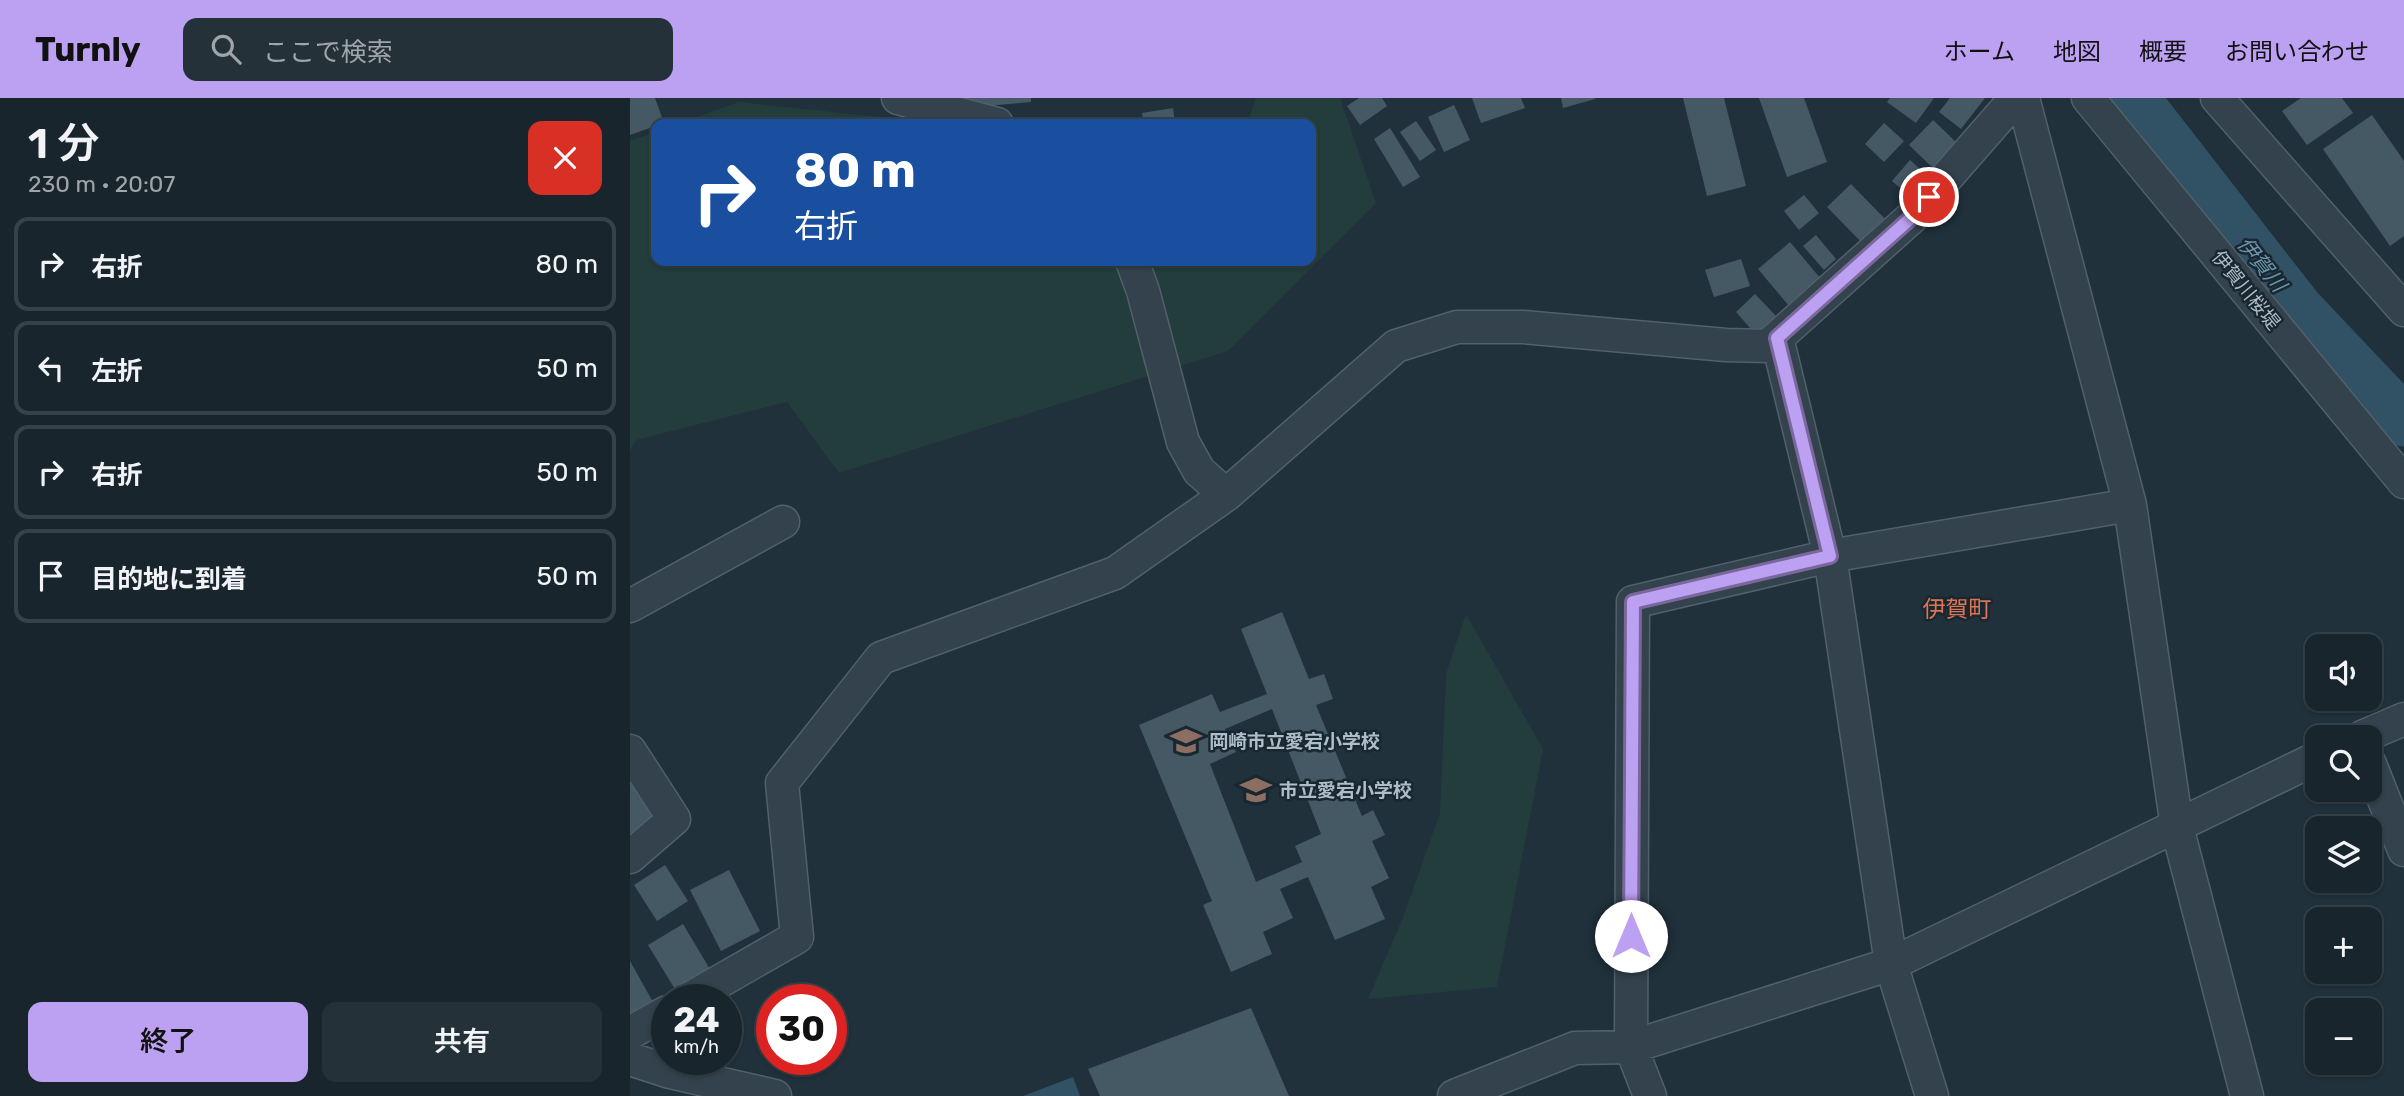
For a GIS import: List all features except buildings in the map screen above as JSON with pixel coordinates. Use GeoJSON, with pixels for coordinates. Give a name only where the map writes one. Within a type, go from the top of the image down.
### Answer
{"type":"FeatureCollection","features":[{"type":"Feature","properties":{"kind":"street"},"geometry":{"type":"LineString","coordinates":[[898,98],[978,119]]}},
{"type":"Feature","properties":{"kind":"street"},"geometry":{"type":"LineString","coordinates":[[715,984],[797,937],[782,783],[881,658],[1115,573],[1226,495],[1396,346],[1457,327],[1523,327],[1768,346],[1912,217],[2016,98]]}},
{"type":"Feature","properties":{"kind":"street"},"geometry":{"type":"LineString","coordinates":[[2023,98],[2130,505],[2177,827],[2247,1096]]}},
{"type":"Feature","properties":{"kind":"street","name":"伊賀川桜堤"},"geometry":{"type":"LineString","coordinates":[[2088,98],[2404,482]]}},
{"type":"Feature","properties":{"kind":"street"},"geometry":{"type":"LineString","coordinates":[[2217,98],[2401,300]]}},
{"type":"Feature","properties":{"kind":"street"},"geometry":{"type":"LineString","coordinates":[[1134,266],[1143,290],[1183,442],[1199,471],[1226,495]]}},
{"type":"Feature","properties":{"kind":"street"},"geometry":{"type":"LineString","coordinates":[[1777,338],[1830,556],[1891,964],[1931,1096]]}},
{"type":"Feature","properties":{"kind":"street"},"geometry":{"type":"LineString","coordinates":[[1650,1096],[1631,1047],[1633,602],[1830,556],[2130,505]]}},
{"type":"Feature","properties":{"kind":"street"},"geometry":{"type":"LineString","coordinates":[[630,606],[783,522]]}},
{"type":"Feature","properties":{"kind":"street"},"geometry":{"type":"LineString","coordinates":[[2382,728],[2404,719]]}},
{"type":"Feature","properties":{"kind":"street"},"geometry":{"type":"LineString","coordinates":[[630,751],[674,819],[630,858]]}},
{"type":"Feature","properties":{"kind":"street"},"geometry":{"type":"LineString","coordinates":[[1454,1096],[1575,1048],[1631,1047],[1891,964],[2305,764]]}},
{"type":"Feature","properties":{"kind":"street"},"geometry":{"type":"LineString","coordinates":[[2382,794],[2404,850]]}},
{"type":"Feature","properties":{"kind":"street"},"geometry":{"type":"LineString","coordinates":[[630,1033],[651,1021]]}},
{"type":"Feature","properties":{"kind":"street"},"geometry":{"type":"LineString","coordinates":[[630,1059],[670,1072],[775,1096]]}},
{"type":"Feature","properties":{"kind":"green space"},"geometry":{"type":"Polygon","coordinates":[[[1256,98],[1340,98],[1376,203],[1316,263],[1316,119],[1249,119],[1256,98]]]}},
{"type":"Feature","properties":{"kind":"green space"},"geometry":{"type":"Polygon","coordinates":[[[739,102],[898,119],[692,119],[739,102]]]}},
{"type":"Feature","properties":{"kind":"green space"},"geometry":{"type":"Polygon","coordinates":[[[651,134],[651,266],[1313,266],[1228,351],[839,473],[787,402],[636,440],[630,451],[630,141],[651,134]]]}},
{"type":"Feature","properties":{"kind":"green space"},"geometry":{"type":"Polygon","coordinates":[[[1466,614],[1543,749],[1497,987],[1368,999],[1404,915],[1440,813],[1446,674],[1466,614]]]}},
{"type":"Feature","properties":{"kind":"water"},"geometry":{"type":"Polygon","coordinates":[[[1073,1077],[1080,1096],[1023,1096],[1073,1077]]]}},
{"type":"Feature","properties":{"kind":"waterway","name":"伊賀川"},"geometry":{"type":"LineString","coordinates":[[2130,98],[2146,114],[2297,308],[2404,421]]}},
{"type":"Feature","properties":{"kind":"place","name":"岡崎市立愛宕小学校"},"geometry":{"type":"Point","coordinates":[1186,741]}},
{"type":"Feature","properties":{"kind":"place","name":"市立愛宕小学校"},"geometry":{"type":"Point","coordinates":[1256,790]}},
{"type":"Feature","properties":{"kind":"district","name":"伊賀町"},"geometry":{"type":"Point","coordinates":[1957,609]}},
{"type":"Feature","properties":{"kind":"route"},"geometry":{"type":"LineString","coordinates":[[1631,936],[1633,602],[1830,556],[1777,338],[1912,217],[1929,197]]}}]}
